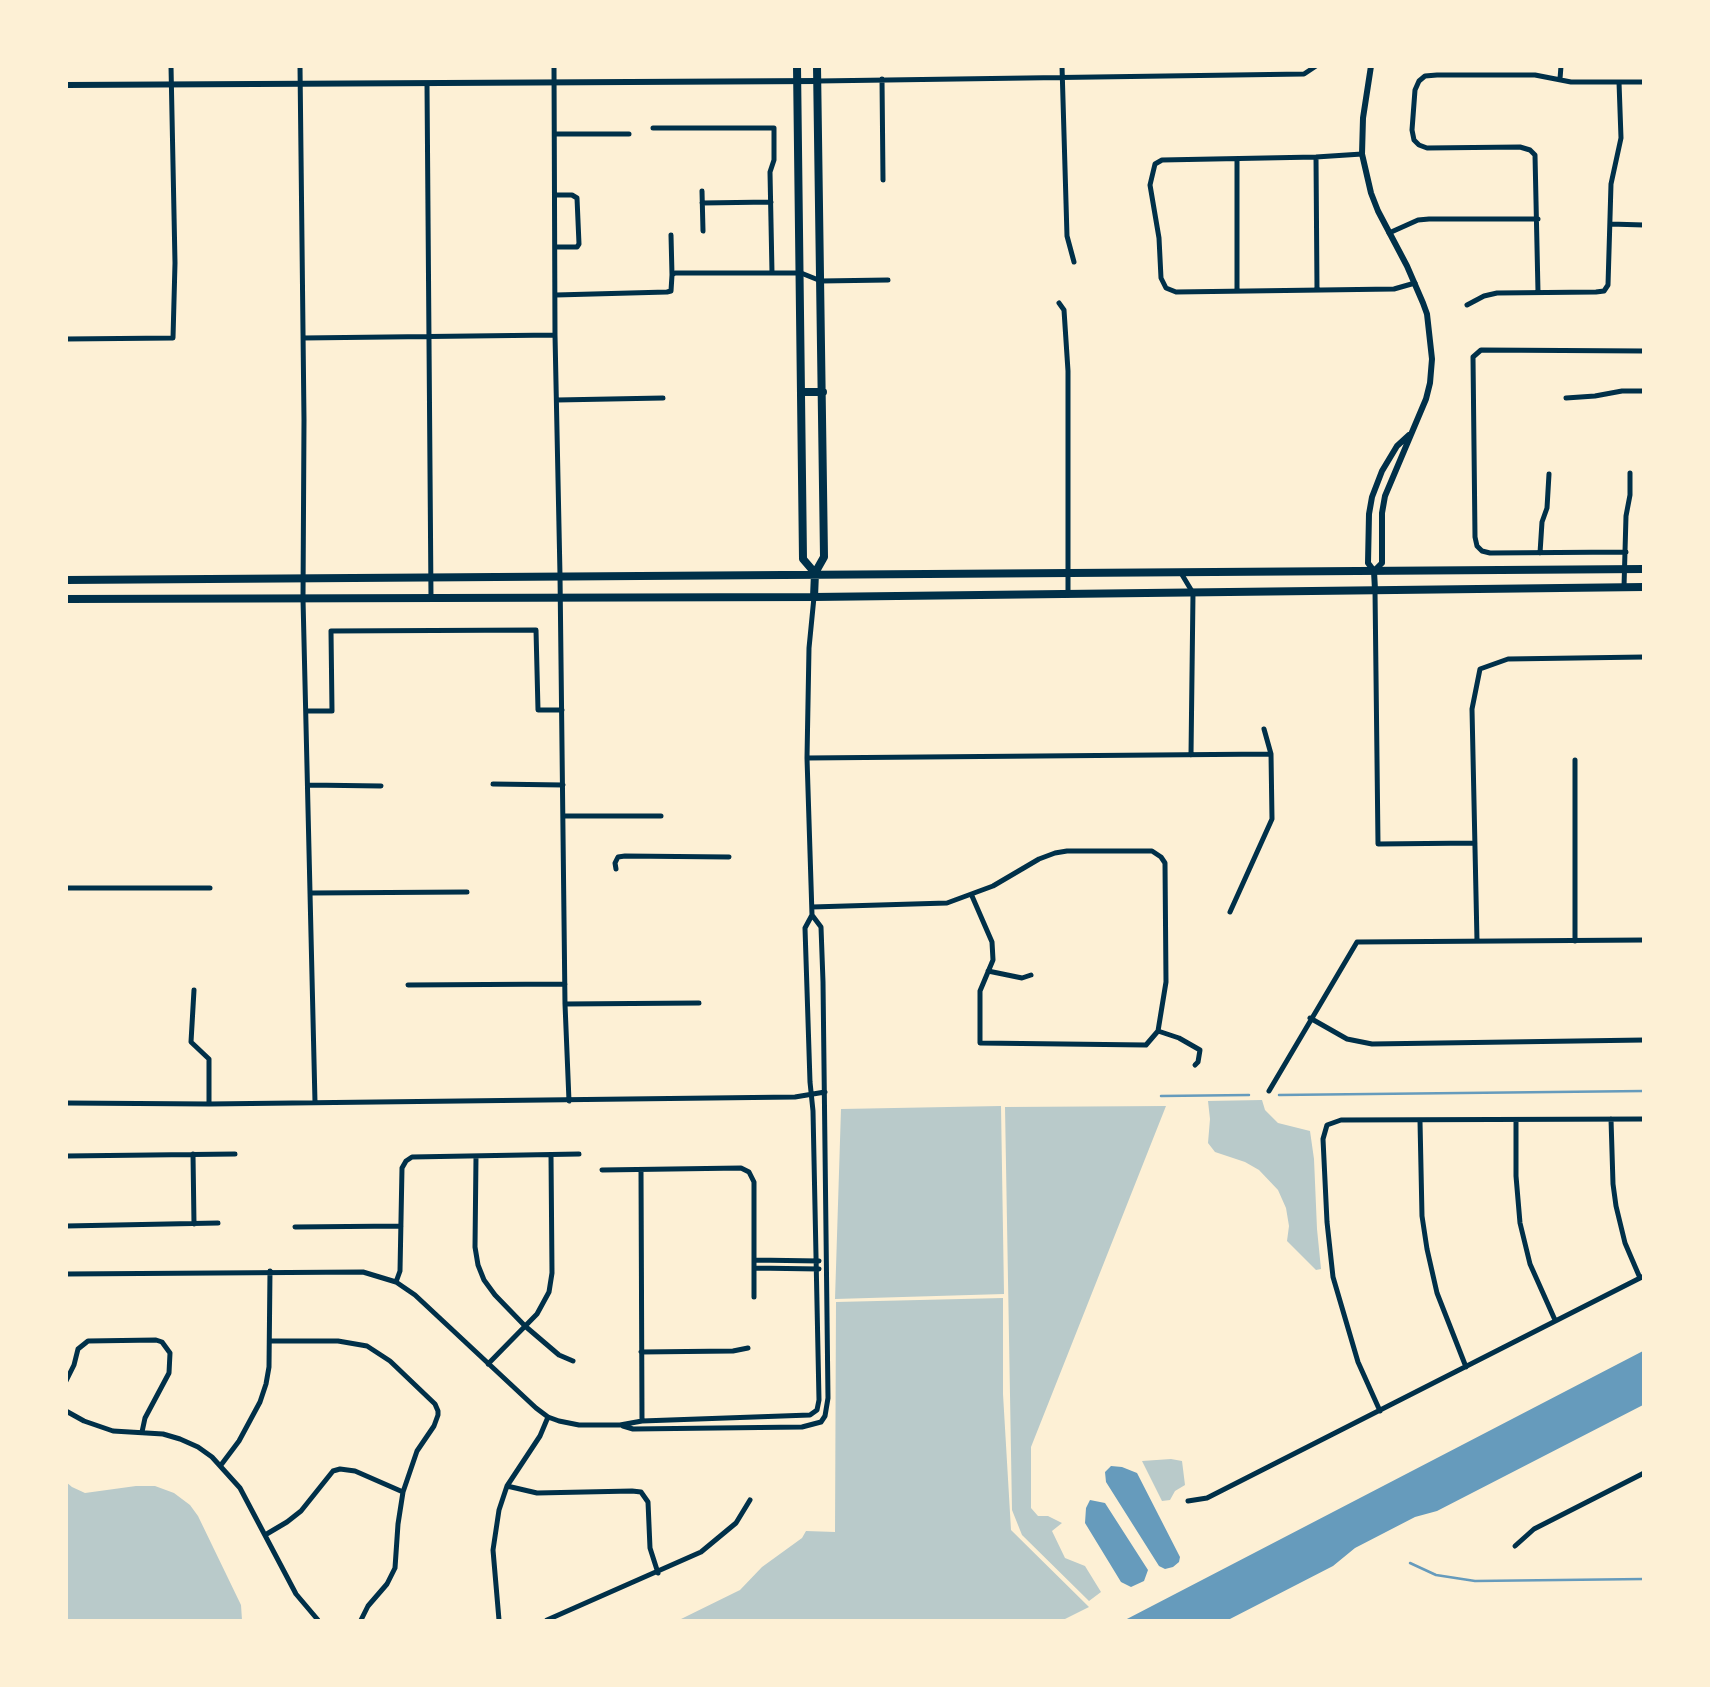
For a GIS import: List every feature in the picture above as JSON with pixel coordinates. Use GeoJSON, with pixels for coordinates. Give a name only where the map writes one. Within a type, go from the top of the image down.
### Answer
{"type":"FeatureCollection","features":[{"type":"Feature","properties":{"kind":"main road"},"geometry":{"type":"LineString","coordinates":[[797,66],[803,559],[815,573]]}},
{"type":"Feature","properties":{"kind":"main road"},"geometry":{"type":"LineString","coordinates":[[814,597],[815,573],[824,557],[817,66]]}},
{"type":"Feature","properties":{"kind":"main road"},"geometry":{"type":"LineString","coordinates":[[803,393],[823,393]]}},
{"type":"Feature","properties":{"kind":"main road"},"geometry":{"type":"LineString","coordinates":[[66,580],[1643,569]]}},
{"type":"Feature","properties":{"kind":"main road"},"geometry":{"type":"LineString","coordinates":[[66,599],[814,597],[1643,587]]}},
{"type":"Feature","properties":{"kind":"street"},"geometry":{"type":"LineString","coordinates":[[66,338],[173,338],[171,66]]}},
{"type":"Feature","properties":{"kind":"street"},"geometry":{"type":"LineString","coordinates":[[300,66],[302,578],[315,1102]]}},
{"type":"Feature","properties":{"kind":"street"},"geometry":{"type":"LineString","coordinates":[[554,66],[555,335],[565,1004],[569,1101]]}},
{"type":"Feature","properties":{"kind":"street"},"geometry":{"type":"LineString","coordinates":[[1062,66],[1067,236],[1074,262]]}},
{"type":"Feature","properties":{"kind":"street"},"geometry":{"type":"LineString","coordinates":[[1233,66],[1233,75]]}},
{"type":"Feature","properties":{"kind":"street"},"geometry":{"type":"LineString","coordinates":[[66,85],[797,82],[1062,78],[1304,74],[1316,66]]}},
{"type":"Feature","properties":{"kind":"street"},"geometry":{"type":"LineString","coordinates":[[1371,66],[1363,118],[1362,154],[1371,192],[1427,314],[1432,359],[1426,399],[1385,496],[1381,563],[1374,571]]}},
{"type":"Feature","properties":{"kind":"street"},"geometry":{"type":"LineString","coordinates":[[1560,79],[1561,66]]}},
{"type":"Feature","properties":{"kind":"street"},"geometry":{"type":"LineString","coordinates":[[1538,292],[1536,161],[1530,150],[1520,147],[1427,148],[1419,145],[1414,140],[1412,130],[1415,90],[1419,80],[1425,76],[1437,75],[1535,75],[1571,82],[1643,82]]}},
{"type":"Feature","properties":{"kind":"street"},"geometry":{"type":"LineString","coordinates":[[882,79],[883,180]]}},
{"type":"Feature","properties":{"kind":"street"},"geometry":{"type":"LineString","coordinates":[[1467,305],[1497,293],[1604,291],[1608,285],[1611,184],[1621,138],[1619,82]]}},
{"type":"Feature","properties":{"kind":"street"},"geometry":{"type":"LineString","coordinates":[[427,84],[431,598]]}},
{"type":"Feature","properties":{"kind":"street"},"geometry":{"type":"LineString","coordinates":[[653,128],[773,127],[774,160],[770,172],[772,273]]}},
{"type":"Feature","properties":{"kind":"street"},"geometry":{"type":"LineString","coordinates":[[555,134],[629,134]]}},
{"type":"Feature","properties":{"kind":"street"},"geometry":{"type":"LineString","coordinates":[[1362,154],[1316,158],[1169,158],[1155,164],[1150,185],[1159,238],[1161,278],[1166,288],[1176,292],[1394,289],[1415,283]]}},
{"type":"Feature","properties":{"kind":"street"},"geometry":{"type":"LineString","coordinates":[[1316,158],[1317,290]]}},
{"type":"Feature","properties":{"kind":"street"},"geometry":{"type":"LineString","coordinates":[[1237,159],[1237,291]]}},
{"type":"Feature","properties":{"kind":"street"},"geometry":{"type":"LineString","coordinates":[[702,191],[703,231]]}},
{"type":"Feature","properties":{"kind":"street"},"geometry":{"type":"LineString","coordinates":[[555,195],[575,195],[577,198],[579,244],[577,247],[556,247]]}},
{"type":"Feature","properties":{"kind":"street"},"geometry":{"type":"LineString","coordinates":[[702,203],[771,201]]}},
{"type":"Feature","properties":{"kind":"street"},"geometry":{"type":"LineString","coordinates":[[1389,233],[1418,220],[1538,219]]}},
{"type":"Feature","properties":{"kind":"street"},"geometry":{"type":"LineString","coordinates":[[1610,224],[1643,225]]}},
{"type":"Feature","properties":{"kind":"street"},"geometry":{"type":"LineString","coordinates":[[556,295],[667,292],[672,288],[671,235]]}},
{"type":"Feature","properties":{"kind":"street"},"geometry":{"type":"LineString","coordinates":[[672,275],[801,273],[821,281],[888,280]]}},
{"type":"Feature","properties":{"kind":"street"},"geometry":{"type":"LineString","coordinates":[[1059,303],[1064,310],[1068,371],[1068,594]]}},
{"type":"Feature","properties":{"kind":"street"},"geometry":{"type":"LineString","coordinates":[[303,338],[555,335]]}},
{"type":"Feature","properties":{"kind":"street"},"geometry":{"type":"LineString","coordinates":[[1626,552],[1490,553],[1476,546],[1473,357],[1481,350],[1643,351]]}},
{"type":"Feature","properties":{"kind":"street"},"geometry":{"type":"LineString","coordinates":[[1566,398],[1643,391]]}},
{"type":"Feature","properties":{"kind":"street"},"geometry":{"type":"LineString","coordinates":[[557,400],[663,398]]}},
{"type":"Feature","properties":{"kind":"street"},"geometry":{"type":"LineString","coordinates":[[1409,435],[1397,446],[1382,471],[1369,514],[1368,563],[1374,571],[1375,590],[1378,844],[1475,843]]}},
{"type":"Feature","properties":{"kind":"street"},"geometry":{"type":"LineString","coordinates":[[1624,587],[1630,473]]}},
{"type":"Feature","properties":{"kind":"street"},"geometry":{"type":"LineString","coordinates":[[1540,553],[1549,474]]}},
{"type":"Feature","properties":{"kind":"street"},"geometry":{"type":"LineString","coordinates":[[1181,573],[1193,593],[1191,755]]}},
{"type":"Feature","properties":{"kind":"street"},"geometry":{"type":"LineString","coordinates":[[66,1274],[354,1271],[372,1274],[396,1282],[415,1295],[548,1417],[579,1425],[801,1416],[810,1415],[817,1410],[816,1261],[805,928],[812,915],[807,758],[809,648],[814,597]]}},
{"type":"Feature","properties":{"kind":"street"},"geometry":{"type":"LineString","coordinates":[[307,711],[332,711],[331,631],[440,630],[536,630],[538,710],[562,710]]}},
{"type":"Feature","properties":{"kind":"street"},"geometry":{"type":"LineString","coordinates":[[1477,941],[1472,709],[1480,669],[1508,659],[1643,657]]}},
{"type":"Feature","properties":{"kind":"street"},"geometry":{"type":"LineString","coordinates":[[1230,912],[1272,819],[1271,754],[1264,729]]}},
{"type":"Feature","properties":{"kind":"street"},"geometry":{"type":"LineString","coordinates":[[807,758],[1271,754]]}},
{"type":"Feature","properties":{"kind":"street"},"geometry":{"type":"LineString","coordinates":[[1575,760],[1575,941]]}},
{"type":"Feature","properties":{"kind":"street"},"geometry":{"type":"LineString","coordinates":[[493,784],[563,785]]}},
{"type":"Feature","properties":{"kind":"street"},"geometry":{"type":"LineString","coordinates":[[308,785],[381,786]]}},
{"type":"Feature","properties":{"kind":"street"},"geometry":{"type":"LineString","coordinates":[[564,816],[661,816]]}},
{"type":"Feature","properties":{"kind":"street"},"geometry":{"type":"LineString","coordinates":[[812,907],[947,903],[993,886],[1039,859],[1067,851],[1147,850],[1157,854],[1165,863],[1166,982],[1158,1031],[1146,1045],[980,1043],[979,991],[993,960],[992,942],[972,895]]}},
{"type":"Feature","properties":{"kind":"street"},"geometry":{"type":"LineString","coordinates":[[616,869],[618,857],[625,856],[729,857]]}},
{"type":"Feature","properties":{"kind":"street"},"geometry":{"type":"LineString","coordinates":[[66,888],[210,888]]}},
{"type":"Feature","properties":{"kind":"street"},"geometry":{"type":"LineString","coordinates":[[311,893],[467,892]]}},
{"type":"Feature","properties":{"kind":"street"},"geometry":{"type":"LineString","coordinates":[[620,1424],[633,1429],[813,1425],[821,1422],[825,1416],[828,1398],[821,927],[812,915]]}},
{"type":"Feature","properties":{"kind":"street"},"geometry":{"type":"LineString","coordinates":[[1269,1091],[1357,942],[1643,940]]}},
{"type":"Feature","properties":{"kind":"street"},"geometry":{"type":"LineString","coordinates":[[988,971],[1022,978],[1031,975]]}},
{"type":"Feature","properties":{"kind":"street"},"geometry":{"type":"LineString","coordinates":[[408,985],[565,984]]}},
{"type":"Feature","properties":{"kind":"street"},"geometry":{"type":"LineString","coordinates":[[194,990],[191,1042],[209,1059],[209,1104]]}},
{"type":"Feature","properties":{"kind":"street"},"geometry":{"type":"LineString","coordinates":[[565,1004],[699,1003]]}},
{"type":"Feature","properties":{"kind":"street"},"geometry":{"type":"LineString","coordinates":[[1310,1018],[1347,1039],[1373,1044],[1643,1040]]}},
{"type":"Feature","properties":{"kind":"street"},"geometry":{"type":"LineString","coordinates":[[1158,1031],[1179,1038],[1200,1050],[1195,1065]]}},
{"type":"Feature","properties":{"kind":"street"},"geometry":{"type":"LineString","coordinates":[[66,1104],[569,1101],[811,1095],[825,1092]]}},
{"type":"Feature","properties":{"kind":"street"},"geometry":{"type":"LineString","coordinates":[[1188,1502],[1207,1498],[1642,1277],[1625,1242],[1616,1206],[1611,1119]]}},
{"type":"Feature","properties":{"kind":"street"},"geometry":{"type":"LineString","coordinates":[[1380,1411],[1350,1338],[1330,1257],[1323,1139],[1327,1125],[1340,1120],[1643,1119]]}},
{"type":"Feature","properties":{"kind":"street"},"geometry":{"type":"LineString","coordinates":[[1517,1120],[1520,1223],[1533,1272],[1555,1320]]}},
{"type":"Feature","properties":{"kind":"street"},"geometry":{"type":"LineString","coordinates":[[1420,1121],[1420,1179],[1427,1249],[1437,1293],[1466,1367]]}},
{"type":"Feature","properties":{"kind":"street"},"geometry":{"type":"LineString","coordinates":[[193,1154],[194,1224]]}},
{"type":"Feature","properties":{"kind":"street"},"geometry":{"type":"LineString","coordinates":[[66,1156],[235,1154]]}},
{"type":"Feature","properties":{"kind":"street"},"geometry":{"type":"LineString","coordinates":[[396,1282],[400,1271],[401,1168],[406,1161],[412,1157],[579,1154]]}},
{"type":"Feature","properties":{"kind":"street"},"geometry":{"type":"LineString","coordinates":[[488,1364],[542,1307],[551,1283],[551,1155]]}},
{"type":"Feature","properties":{"kind":"street"},"geometry":{"type":"LineString","coordinates":[[476,1157],[475,1247],[484,1280],[525,1326],[559,1355],[573,1361]]}},
{"type":"Feature","properties":{"kind":"street"},"geometry":{"type":"LineString","coordinates":[[603,1170],[741,1168],[749,1172],[754,1182],[754,1297]]}},
{"type":"Feature","properties":{"kind":"street"},"geometry":{"type":"LineString","coordinates":[[641,1170],[642,1421]]}},
{"type":"Feature","properties":{"kind":"street"},"geometry":{"type":"LineString","coordinates":[[66,1226],[218,1223]]}},
{"type":"Feature","properties":{"kind":"street"},"geometry":{"type":"LineString","coordinates":[[295,1227],[401,1226]]}},
{"type":"Feature","properties":{"kind":"street"},"geometry":{"type":"LineString","coordinates":[[754,1260],[825,1261]]}},
{"type":"Feature","properties":{"kind":"street"},"geometry":{"type":"LineString","coordinates":[[782,1260],[782,1269]]}},
{"type":"Feature","properties":{"kind":"street"},"geometry":{"type":"LineString","coordinates":[[754,1268],[826,1269]]}},
{"type":"Feature","properties":{"kind":"street"},"geometry":{"type":"LineString","coordinates":[[221,1465],[230,1456],[260,1402],[270,1367],[270,1271]]}},
{"type":"Feature","properties":{"kind":"street"},"geometry":{"type":"LineString","coordinates":[[66,1381],[75,1366],[78,1349],[82,1344],[95,1340],[156,1340],[166,1345],[170,1353],[169,1373],[145,1419],[142,1432]]}},
{"type":"Feature","properties":{"kind":"street"},"geometry":{"type":"LineString","coordinates":[[270,1341],[338,1341],[368,1346],[390,1361],[435,1404],[438,1415],[417,1451],[403,1492],[395,1568],[361,1620]]}},
{"type":"Feature","properties":{"kind":"street"},"geometry":{"type":"LineString","coordinates":[[642,1352],[733,1351],[748,1348]]}},
{"type":"Feature","properties":{"kind":"street"},"geometry":{"type":"LineString","coordinates":[[66,1411],[84,1421],[113,1431],[142,1432],[180,1439],[198,1447],[221,1465],[240,1488],[296,1594],[305,1608],[318,1620]]}},
{"type":"Feature","properties":{"kind":"street"},"geometry":{"type":"LineString","coordinates":[[499,1620],[494,1550],[499,1510],[507,1486],[540,1436],[548,1417]]}},
{"type":"Feature","properties":{"kind":"street"},"geometry":{"type":"LineString","coordinates":[[265,1535],[300,1511],[333,1471],[355,1471],[403,1492]]}},
{"type":"Feature","properties":{"kind":"street"},"geometry":{"type":"LineString","coordinates":[[1515,1546],[1534,1529],[1643,1473]]}},
{"type":"Feature","properties":{"kind":"street"},"geometry":{"type":"LineString","coordinates":[[507,1486],[537,1493],[642,1492],[648,1502],[650,1548],[658,1573]]}},
{"type":"Feature","properties":{"kind":"street"},"geometry":{"type":"LineString","coordinates":[[547,1620],[701,1552],[736,1524],[750,1500]]}},
{"type":"Feature","properties":{"kind":"shaded area"},"geometry":{"type":"Polygon","coordinates":[[[1262,1100],[1265,1110],[1278,1123],[1310,1131],[1321,1269],[1316,1270],[1287,1241],[1289,1226],[1286,1208],[1278,1190],[1259,1170],[1245,1162],[1215,1152],[1208,1143],[1208,1101],[1262,1100]]]}},
{"type":"Feature","properties":{"kind":"shaded area"},"geometry":{"type":"Polygon","coordinates":[[[1001,1106],[1004,1294],[835,1299],[841,1109],[1001,1106]]]}},
{"type":"Feature","properties":{"kind":"shaded area"},"geometry":{"type":"Polygon","coordinates":[[[1166,1106],[1031,1447],[1031,1508],[1038,1516],[1048,1516],[1062,1523],[1052,1531],[1065,1558],[1085,1566],[1101,1592],[1089,1601],[1022,1535],[1012,1510],[1005,1107],[1166,1106]]]}},
{"type":"Feature","properties":{"kind":"shaded area"},"geometry":{"type":"Polygon","coordinates":[[[1003,1298],[1003,1394],[1011,1530],[1089,1607],[1063,1620],[679,1620],[740,1590],[762,1567],[802,1538],[806,1531],[835,1532],[836,1302],[1003,1298]]]}},
{"type":"Feature","properties":{"kind":"shaded area"},"geometry":{"type":"Polygon","coordinates":[[[1142,1461],[1182,1461],[1185,1485],[1175,1491],[1170,1500],[1162,1501],[1142,1461]]]}},
{"type":"Feature","properties":{"kind":"shaded area"},"geometry":{"type":"Polygon","coordinates":[[[66,1482],[85,1493],[155,1486],[174,1493],[190,1505],[198,1516],[241,1605],[242,1620],[67,1620],[66,1482]]]}},
{"type":"Feature","properties":{"kind":"water"},"geometry":{"type":"Polygon","coordinates":[[[1643,1351],[1643,1405],[1437,1511],[1415,1517],[1355,1548],[1333,1566],[1228,1620],[1125,1620],[1643,1351]]]}},
{"type":"Feature","properties":{"kind":"water"},"geometry":{"type":"Polygon","coordinates":[[[1111,1466],[1137,1473],[1180,1557],[1173,1567],[1165,1569],[1159,1566],[1106,1482],[1105,1472],[1111,1466]]]}},
{"type":"Feature","properties":{"kind":"water"},"geometry":{"type":"Polygon","coordinates":[[[1090,1500],[1105,1503],[1148,1570],[1144,1581],[1131,1587],[1121,1582],[1085,1523],[1086,1508],[1090,1500]]]}},
{"type":"Feature","properties":{"kind":"waterway"},"geometry":{"type":"LineString","coordinates":[[1279,1095],[1644,1091]]}},
{"type":"Feature","properties":{"kind":"waterway"},"geometry":{"type":"LineString","coordinates":[[1161,1096],[1249,1095]]}},
{"type":"Feature","properties":{"kind":"waterway"},"geometry":{"type":"LineString","coordinates":[[1410,1563],[1436,1575],[1475,1581],[1644,1579]]}}]}
